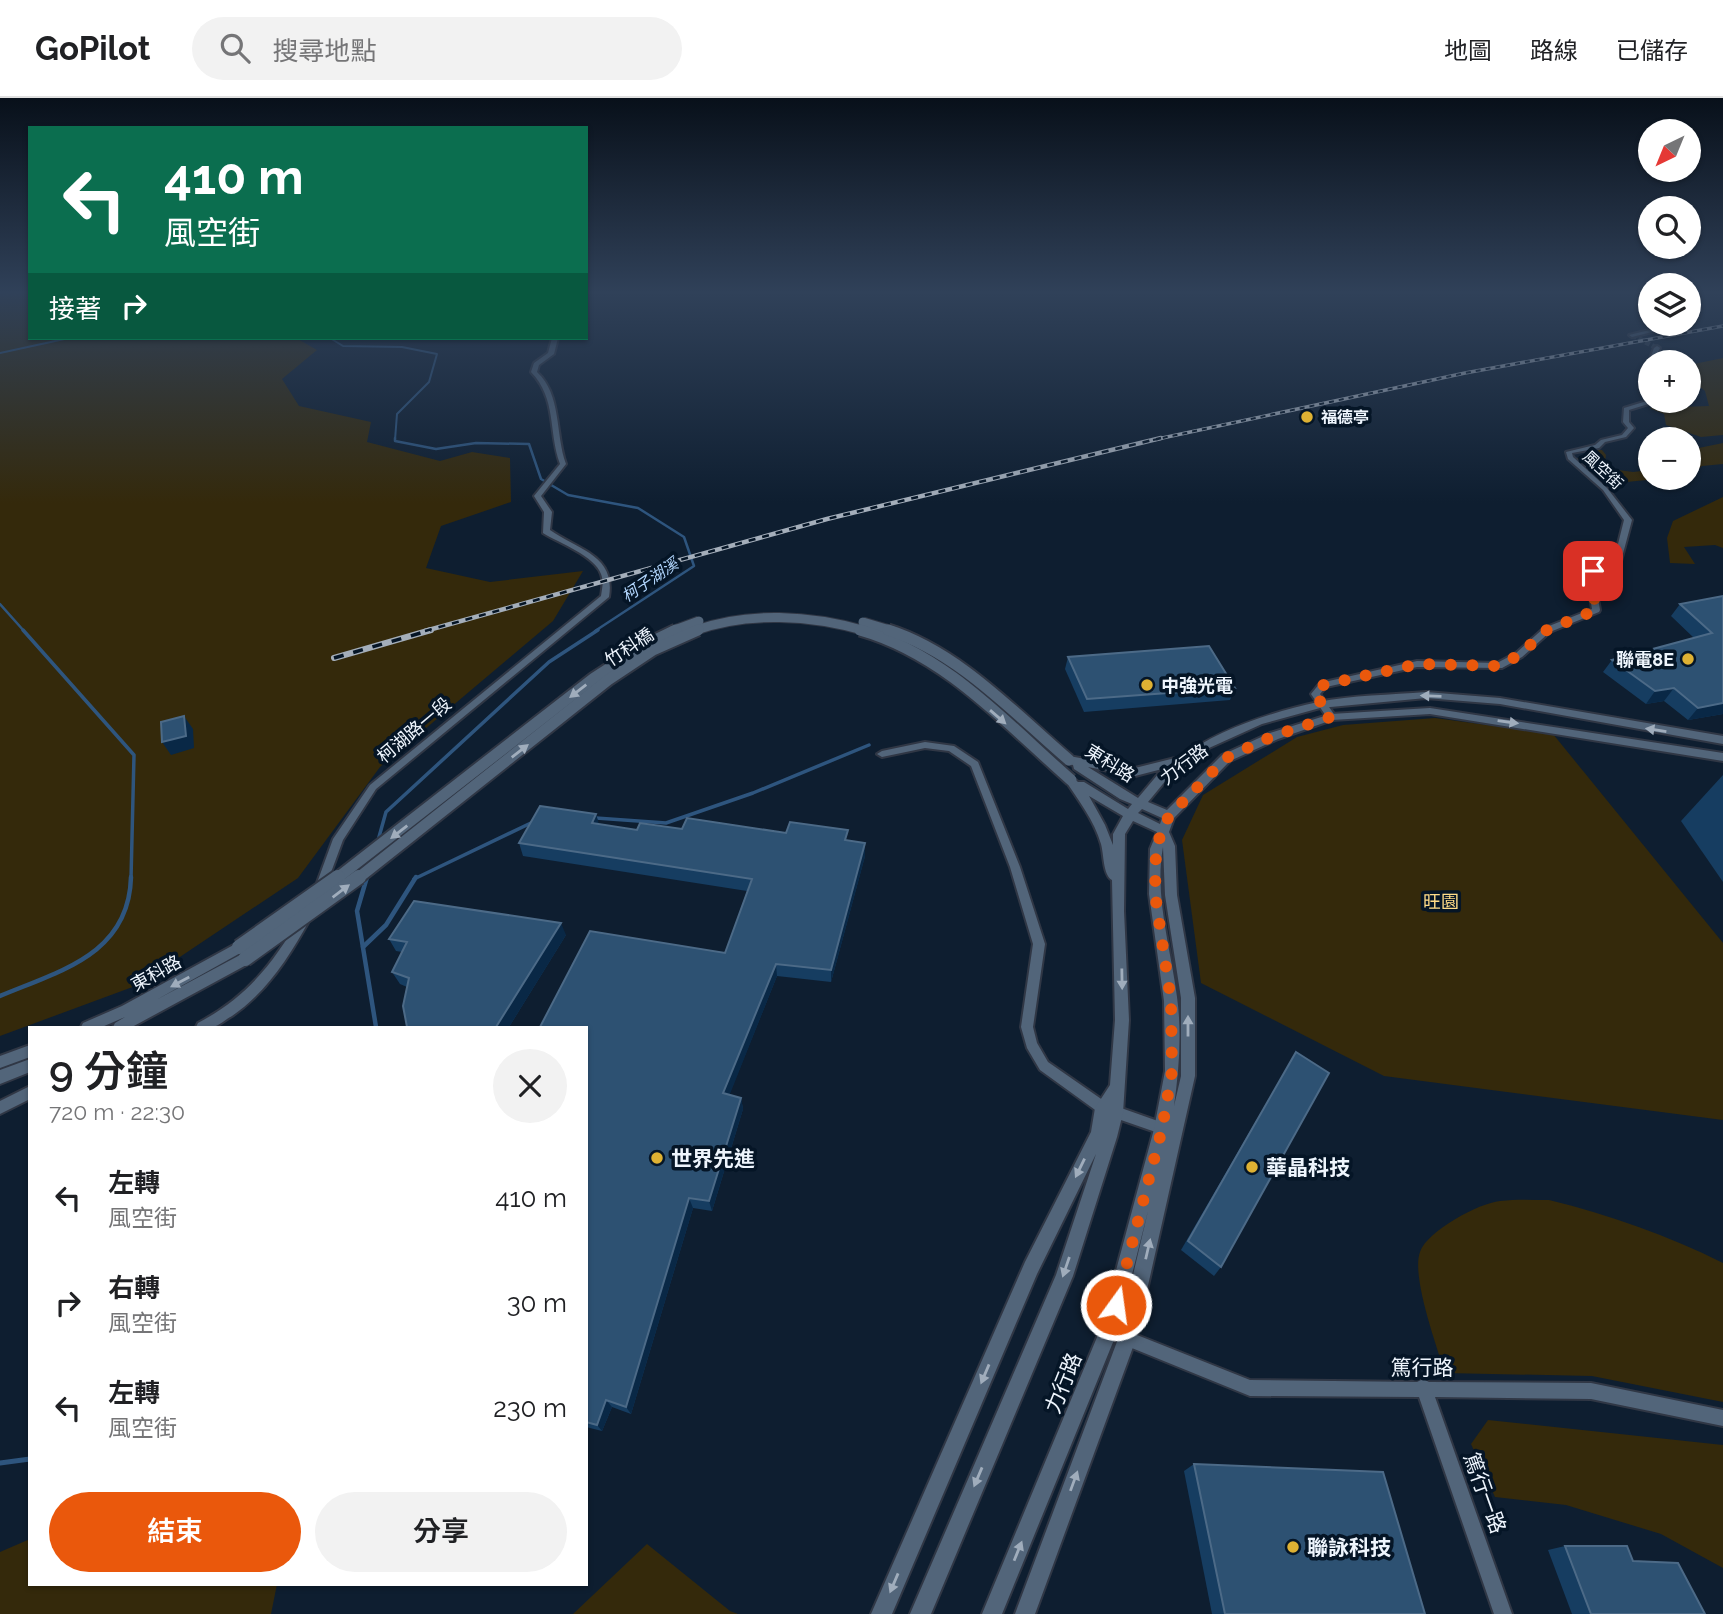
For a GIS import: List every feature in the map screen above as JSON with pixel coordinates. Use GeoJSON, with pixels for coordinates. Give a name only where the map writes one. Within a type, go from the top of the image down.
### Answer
{"type":"FeatureCollection","features":[{"type":"Feature","properties":{"kind":"street","name":"柯湖路一段"},"geometry":{"type":"LineString","coordinates":[[204,1026],[243,1004],[290,948],[317,896],[338,839],[373,787],[605,597],[609,585],[607,570],[590,556],[565,545],[547,531],[548,512],[537,496],[563,464],[556,449],[548,390],[541,377],[534,372],[539,362]]}},
{"type":"Feature","properties":{"kind":"street","name":"風空街"},"geometry":{"type":"LineString","coordinates":[[1320,705],[1315,694],[1323,685],[1418,664],[1499,666],[1519,655],[1547,630],[1596,610],[1595,595],[1590,584],[1593,571],[1617,561],[1628,520],[1605,489],[1570,458],[1569,452],[1597,447],[1603,441],[1624,436],[1631,428],[1626,422],[1626,409],[1638,406]]}},
{"type":"Feature","properties":{"kind":"street","name":"竹科橋"},"geometry":{"type":"LineString","coordinates":[[242,953],[606,669],[673,629],[705,619],[745,612],[786,610],[835,615],[886,627],[925,644],[1069,760]]}},
{"type":"Feature","properties":{"kind":"street","name":"竹科橋"},"geometry":{"type":"LineString","coordinates":[[242,953],[371,868],[617,674],[676,638],[703,628],[746,620],[786,618],[832,623],[876,633],[915,650],[947,672],[1071,780]]}},
{"type":"Feature","properties":{"kind":"street","name":"力行路"},"geometry":{"type":"LineString","coordinates":[[920,1614],[1064,1276],[1118,1084],[1122,1020],[1118,911],[1119,834],[1130,815],[1163,776],[1188,755],[1258,722],[1320,705],[1426,695],[1500,701],[1723,740]]}},
{"type":"Feature","properties":{"kind":"street"},"geometry":{"type":"LineString","coordinates":[[1320,705],[1331,717]]}},
{"type":"Feature","properties":{"kind":"street","name":"力行路"},"geometry":{"type":"LineString","coordinates":[[992,1614],[1109,1330],[1188,1076],[1188,998],[1171,895],[1166,823],[1226,758],[1273,736],[1331,717],[1430,711],[1723,757]]}},
{"type":"Feature","properties":{"kind":"street"},"geometry":{"type":"LineString","coordinates":[[882,754],[925,745],[951,748],[975,764],[1015,867],[1039,944],[1027,1027],[1031,1044],[1044,1066],[1109,1111],[1170,1130]]}},
{"type":"Feature","properties":{"kind":"street"},"geometry":{"type":"LineString","coordinates":[[1069,760],[1135,772],[1169,765],[1188,755]]}},
{"type":"Feature","properties":{"kind":"street","name":"東科路"},"geometry":{"type":"LineString","coordinates":[[1069,760],[1140,803],[1166,823]]}},
{"type":"Feature","properties":{"kind":"street"},"geometry":{"type":"LineString","coordinates":[[1071,780],[1100,819],[1108,845],[1118,911]]}},
{"type":"Feature","properties":{"kind":"street","name":"東科路"},"geometry":{"type":"LineString","coordinates":[[1071,780],[1130,815],[1166,823]]}},
{"type":"Feature","properties":{"kind":"street","name":"東科路"},"geometry":{"type":"LineString","coordinates":[[90,1026],[242,953]]}},
{"type":"Feature","properties":{"kind":"street","name":"東科路"},"geometry":{"type":"LineString","coordinates":[[122,1026],[242,953]]}},
{"type":"Feature","properties":{"kind":"street"},"geometry":{"type":"LineString","coordinates":[[0,1062],[28,1052]]}},
{"type":"Feature","properties":{"kind":"street"},"geometry":{"type":"LineString","coordinates":[[0,1077],[28,1066]]}},
{"type":"Feature","properties":{"kind":"street"},"geometry":{"type":"LineString","coordinates":[[0,1108],[28,1093]]}},
{"type":"Feature","properties":{"kind":"street","name":"力行路"},"geometry":{"type":"LineString","coordinates":[[881,1614],[1031,1268],[1109,1111]]}},
{"type":"Feature","properties":{"kind":"street","name":"力行路"},"geometry":{"type":"LineString","coordinates":[[1025,1614],[1127,1339],[1170,1130]]}},
{"type":"Feature","properties":{"kind":"street","name":"篤行路"},"geometry":{"type":"LineString","coordinates":[[1127,1339],[1250,1388],[1423,1387],[1591,1391],[1723,1418]]}},
{"type":"Feature","properties":{"kind":"street","name":"篤行一路"},"geometry":{"type":"LineString","coordinates":[[1423,1387],[1503,1614]]}},
{"type":"Feature","properties":{"kind":"green space"},"geometry":{"type":"Polygon","coordinates":[[[0,362],[303,362],[282,379],[299,406],[371,422],[367,442],[440,461],[472,452],[510,458],[511,502],[441,526],[426,568],[490,582],[583,571],[553,621],[380,767],[298,878],[138,985],[0,1036],[0,362]]]}},
{"type":"Feature","properties":{"kind":"green space"},"geometry":{"type":"Polygon","coordinates":[[[1723,362],[1723,435],[1701,437],[1701,427],[1666,425],[1662,413],[1701,413],[1701,406],[1709,406],[1705,391],[1701,388],[1701,363],[1723,362]]]}},
{"type":"Feature","properties":{"kind":"green space"},"geometry":{"type":"Polygon","coordinates":[[[1723,443],[1723,464],[1701,467],[1701,448],[1723,443]]]}},
{"type":"Feature","properties":{"kind":"green space"},"geometry":{"type":"Polygon","coordinates":[[[1591,450],[1602,450],[1606,455],[1604,468],[1638,471],[1638,481],[1606,484],[1573,461],[1591,450]]]}},
{"type":"Feature","properties":{"kind":"green space"},"geometry":{"type":"Polygon","coordinates":[[[1723,497],[1723,548],[1715,545],[1684,547],[1695,564],[1670,563],[1667,538],[1673,521],[1723,497]]]}},
{"type":"Feature","properties":{"kind":"green space","name":"旺園"},"geometry":{"type":"Polygon","coordinates":[[[1435,718],[1553,734],[1723,943],[1723,1120],[1384,1076],[1201,983],[1182,840],[1203,795],[1297,737],[1343,725],[1435,718]]]}},
{"type":"Feature","properties":{"kind":"green space"},"geometry":{"type":"Polygon","coordinates":[[[1549,1200],[1638,1227],[1723,1263],[1723,1402],[1592,1376],[1445,1373],[1422,1294],[1418,1263],[1420,1252],[1432,1235],[1467,1212],[1500,1201],[1549,1200]]]}},
{"type":"Feature","properties":{"kind":"green space"},"geometry":{"type":"Polygon","coordinates":[[[1488,1420],[1723,1445],[1723,1568],[1661,1534],[1566,1505],[1495,1497],[1471,1444],[1488,1420]]]}},
{"type":"Feature","properties":{"kind":"green space"},"geometry":{"type":"Polygon","coordinates":[[[28,1540],[28,1586],[277,1586],[271,1614],[0,1614],[0,1552],[28,1540]]]}},
{"type":"Feature","properties":{"kind":"green space"},"geometry":{"type":"Polygon","coordinates":[[[647,1544],[730,1611],[738,1614],[573,1614],[647,1544]]]}},
{"type":"Feature","properties":{"kind":"building","name":"聯電8E"},"geometry":{"type":"Polygon","coordinates":[[[1723,596],[1723,703],[1698,708],[1674,688],[1655,691],[1612,660],[1712,633],[1680,604],[1723,596]]]}},
{"type":"Feature","properties":{"kind":"building","name":"中強光電"},"geometry":{"type":"Polygon","coordinates":[[[1209,646],[1235,688],[1087,699],[1068,657],[1209,646]]]}},
{"type":"Feature","properties":{"kind":"building"},"geometry":{"type":"Polygon","coordinates":[[[184,716],[186,736],[162,742],[161,722],[184,716]]]}},
{"type":"Feature","properties":{"kind":"building","name":"世界先進"},"geometry":{"type":"Polygon","coordinates":[[[540,806],[596,814],[592,823],[637,830],[640,823],[682,829],[687,818],[786,833],[790,822],[848,830],[845,840],[865,843],[831,970],[776,964],[723,1093],[741,1098],[709,1201],[689,1198],[626,1407],[606,1400],[597,1425],[588,1423],[588,1026],[541,1026],[590,931],[725,953],[752,879],[519,843],[540,806]]]}},
{"type":"Feature","properties":{"kind":"building"},"geometry":{"type":"Polygon","coordinates":[[[414,901],[561,923],[497,1026],[407,1026],[403,1006],[409,978],[392,972],[407,942],[389,939],[414,901]]]}},
{"type":"Feature","properties":{"kind":"building","name":"華晶科技"},"geometry":{"type":"Polygon","coordinates":[[[1296,1052],[1329,1073],[1221,1267],[1188,1241],[1296,1052]]]}},
{"type":"Feature","properties":{"kind":"building","name":"聯詠科技"},"geometry":{"type":"Polygon","coordinates":[[[1194,1464],[1383,1472],[1425,1614],[1225,1614],[1194,1464]]]}},
{"type":"Feature","properties":{"kind":"building"},"geometry":{"type":"Polygon","coordinates":[[[1565,1546],[1627,1546],[1633,1561],[1678,1563],[1705,1614],[1591,1614],[1565,1546]]]}},
{"type":"Feature","properties":{"kind":"waterway","name":"柯子湖溪"},"geometry":{"type":"LineString","coordinates":[[395,440],[397,414],[429,382],[435,362]]}},
{"type":"Feature","properties":{"kind":"waterway","name":"柯子湖溪"},"geometry":{"type":"LineString","coordinates":[[395,440],[436,449],[476,443],[529,444],[541,479],[568,495],[638,508],[684,537],[694,566],[595,631]]}},
{"type":"Feature","properties":{"kind":"waterway"},"geometry":{"type":"LineString","coordinates":[[0,604],[24,631]]}},
{"type":"Feature","properties":{"kind":"waterway"},"geometry":{"type":"LineString","coordinates":[[23,630],[134,755],[131,879]]}},
{"type":"Feature","properties":{"kind":"waterway","name":"柯子湖溪"},"geometry":{"type":"LineString","coordinates":[[377,844],[386,812],[549,662],[598,630]]}},
{"type":"Feature","properties":{"kind":"waterway"},"geometry":{"type":"LineString","coordinates":[[596,818],[666,823],[753,793],[869,745]]}},
{"type":"Feature","properties":{"kind":"waterway"},"geometry":{"type":"LineString","coordinates":[[415,878],[533,822]]}},
{"type":"Feature","properties":{"kind":"waterway","name":"柯子湖溪"},"geometry":{"type":"LineString","coordinates":[[367,879],[368,875]]}},
{"type":"Feature","properties":{"kind":"waterway"},"geometry":{"type":"LineString","coordinates":[[0,996],[67,968],[104,942],[118,925],[127,903],[131,877]]}},
{"type":"Feature","properties":{"kind":"waterway","name":"柯子湖溪"},"geometry":{"type":"LineString","coordinates":[[367,877],[357,911],[376,1026]]}},
{"type":"Feature","properties":{"kind":"waterway"},"geometry":{"type":"LineString","coordinates":[[363,947],[386,925],[415,878]]}},
{"type":"Feature","properties":{"kind":"waterway","name":"柯子湖溪"},"geometry":{"type":"LineString","coordinates":[[0,1463],[28,1459]]}},
{"type":"Feature","properties":{"kind":"railway"},"geometry":{"type":"LineString","coordinates":[[1153,440],[1527,362]]}},
{"type":"Feature","properties":{"kind":"railway"},"geometry":{"type":"LineString","coordinates":[[425,631],[827,519],[1161,438]]}},
{"type":"Feature","properties":{"kind":"railway"},"geometry":{"type":"LineString","coordinates":[[334,658],[431,630]]}},
{"type":"Feature","properties":{"kind":"place","name":"福德亭"},"geometry":{"type":"Point","coordinates":[1307,417]}},
{"type":"Feature","properties":{"kind":"place","name":"聯電8E"},"geometry":{"type":"Point","coordinates":[1688,659]}},
{"type":"Feature","properties":{"kind":"place","name":"中強光電"},"geometry":{"type":"Point","coordinates":[1147,685]}},
{"type":"Feature","properties":{"kind":"place","name":"世界先進"},"geometry":{"type":"Point","coordinates":[657,1158]}},
{"type":"Feature","properties":{"kind":"place","name":"華晶科技"},"geometry":{"type":"Point","coordinates":[1252,1167]}},
{"type":"Feature","properties":{"kind":"place","name":"聯詠科技"},"geometry":{"type":"Point","coordinates":[1293,1547]}},
{"type":"Feature","properties":{"kind":"route"},"geometry":{"type":"LineString","coordinates":[[1116,1305],[1162,1129],[1172,1071],[1171,1001],[1155,894],[1156,849],[1169,816],[1226,758],[1273,736],[1331,717],[1320,705],[1315,694],[1323,685],[1418,664],[1499,666],[1519,655],[1547,630],[1596,610],[1595,595],[1590,584],[1593,571]]}}]}
